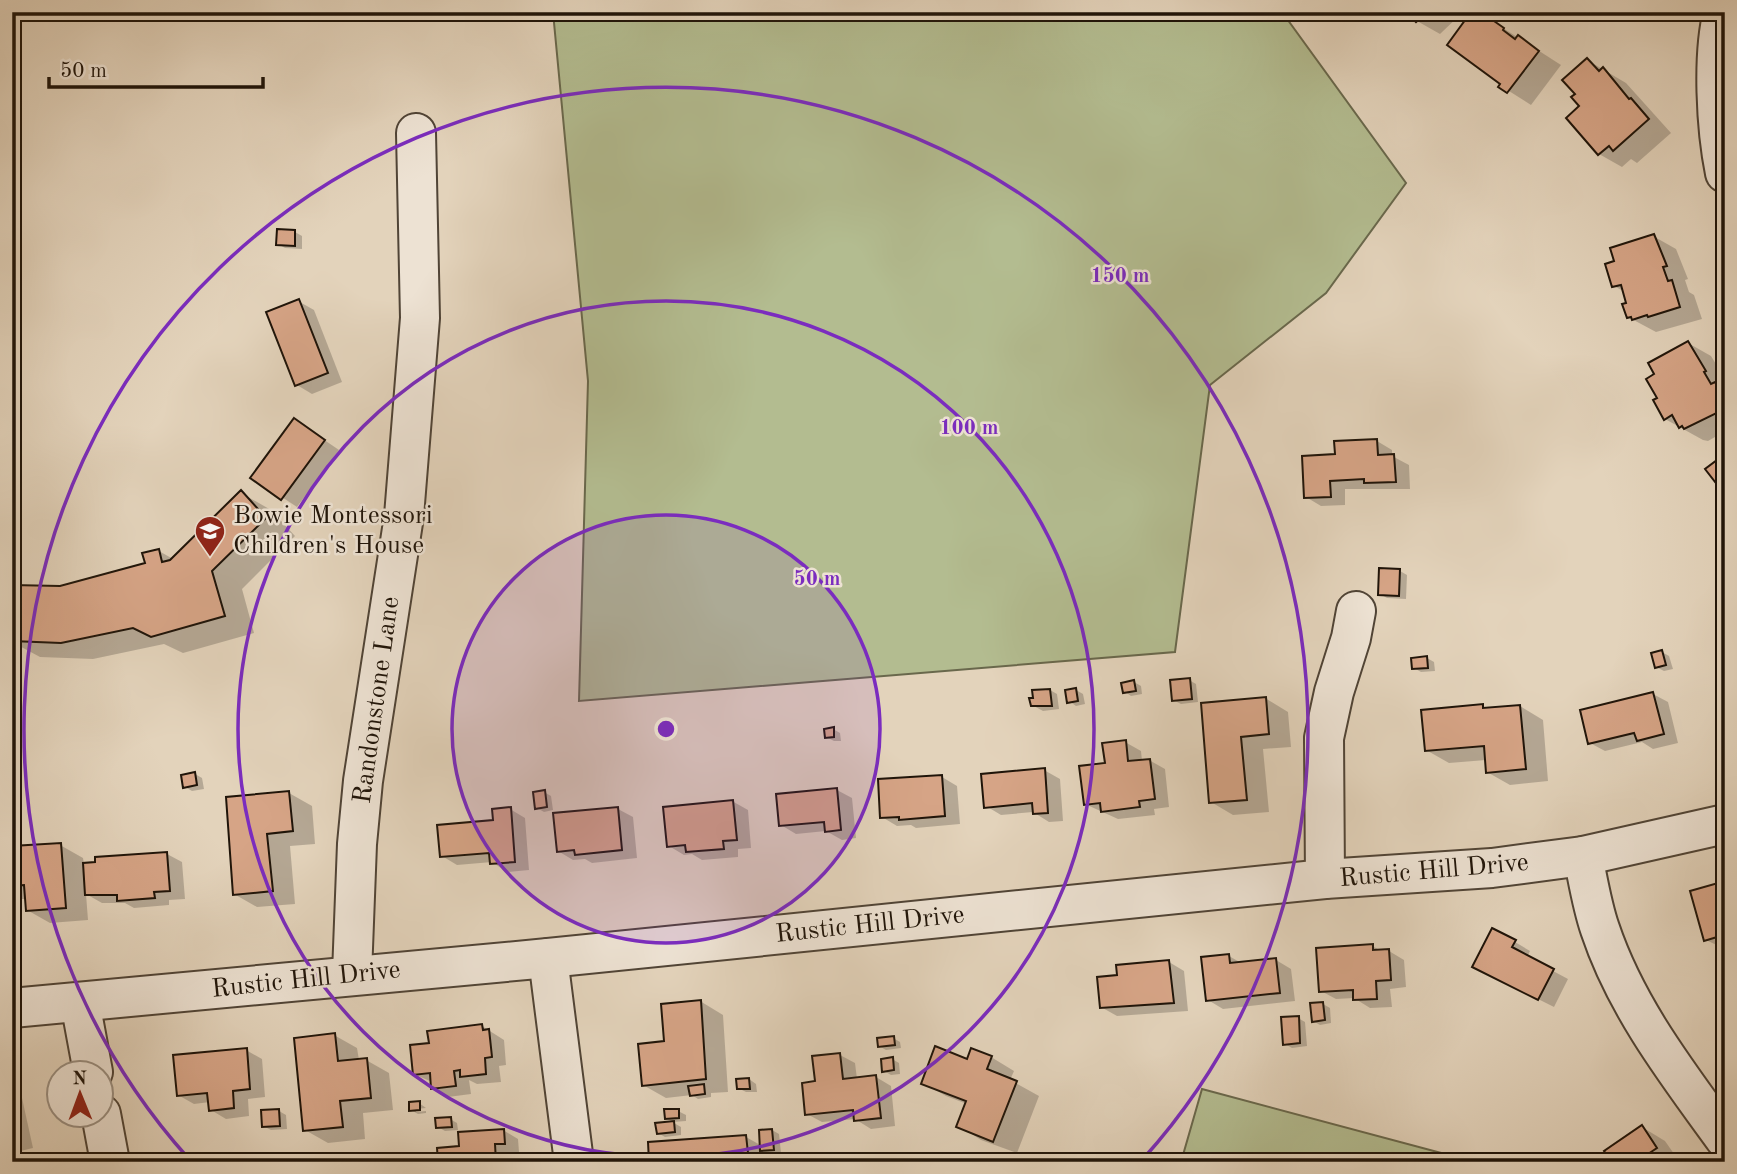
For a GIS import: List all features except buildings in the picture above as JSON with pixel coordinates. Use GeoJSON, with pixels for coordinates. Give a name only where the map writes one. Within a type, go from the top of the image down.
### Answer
{"type":"FeatureCollection","features":[{"type":"Feature","properties":{"kind":"street"},"geometry":{"type":"LineString","coordinates":[[1717,13],[1716,84],[1725,173]]}},
{"type":"Feature","properties":{"kind":"street","name":"Randonstone Lane"},"geometry":{"type":"LineString","coordinates":[[352,974],[360,806],[404,516],[420,318],[416,133]]}},
{"type":"Feature","properties":{"kind":"street"},"geometry":{"type":"LineString","coordinates":[[1325,880],[1324,738],[1356,611]]}},
{"type":"Feature","properties":{"kind":"street","name":"Rustic Hill Drive"},"geometry":{"type":"LineString","coordinates":[[12,1008],[352,974],[548,958],[1325,880],[1492,869],[1583,856],[1725,824]]}},
{"type":"Feature","properties":{"kind":"street"},"geometry":{"type":"LineString","coordinates":[[1583,856],[1600,929],[1638,1014],[1654,1041],[1725,1139]]}},
{"type":"Feature","properties":{"kind":"street"},"geometry":{"type":"LineString","coordinates":[[548,958],[574,1162]]}},
{"type":"Feature","properties":{"kind":"street"},"geometry":{"type":"LineString","coordinates":[[80,1002],[90,1058]]}},
{"type":"Feature","properties":{"kind":"street"},"geometry":{"type":"LineString","coordinates":[[103,1128],[110,1162]]}},
{"type":"Feature","properties":{"kind":"green space"},"geometry":{"type":"Polygon","coordinates":[[[553,12],[1282,12],[1406,183],[1326,293],[1210,385],[1175,652],[579,701],[588,381],[553,12]]]}},
{"type":"Feature","properties":{"kind":"green space"},"geometry":{"type":"Polygon","coordinates":[[[1202,1089],[1475,1162],[1181,1162],[1202,1089]]]}},
{"type":"Feature","properties":{"kind":"place","name":"Bowie Montessori Children's House"},"geometry":{"type":"Point","coordinates":[210,558]}}]}
